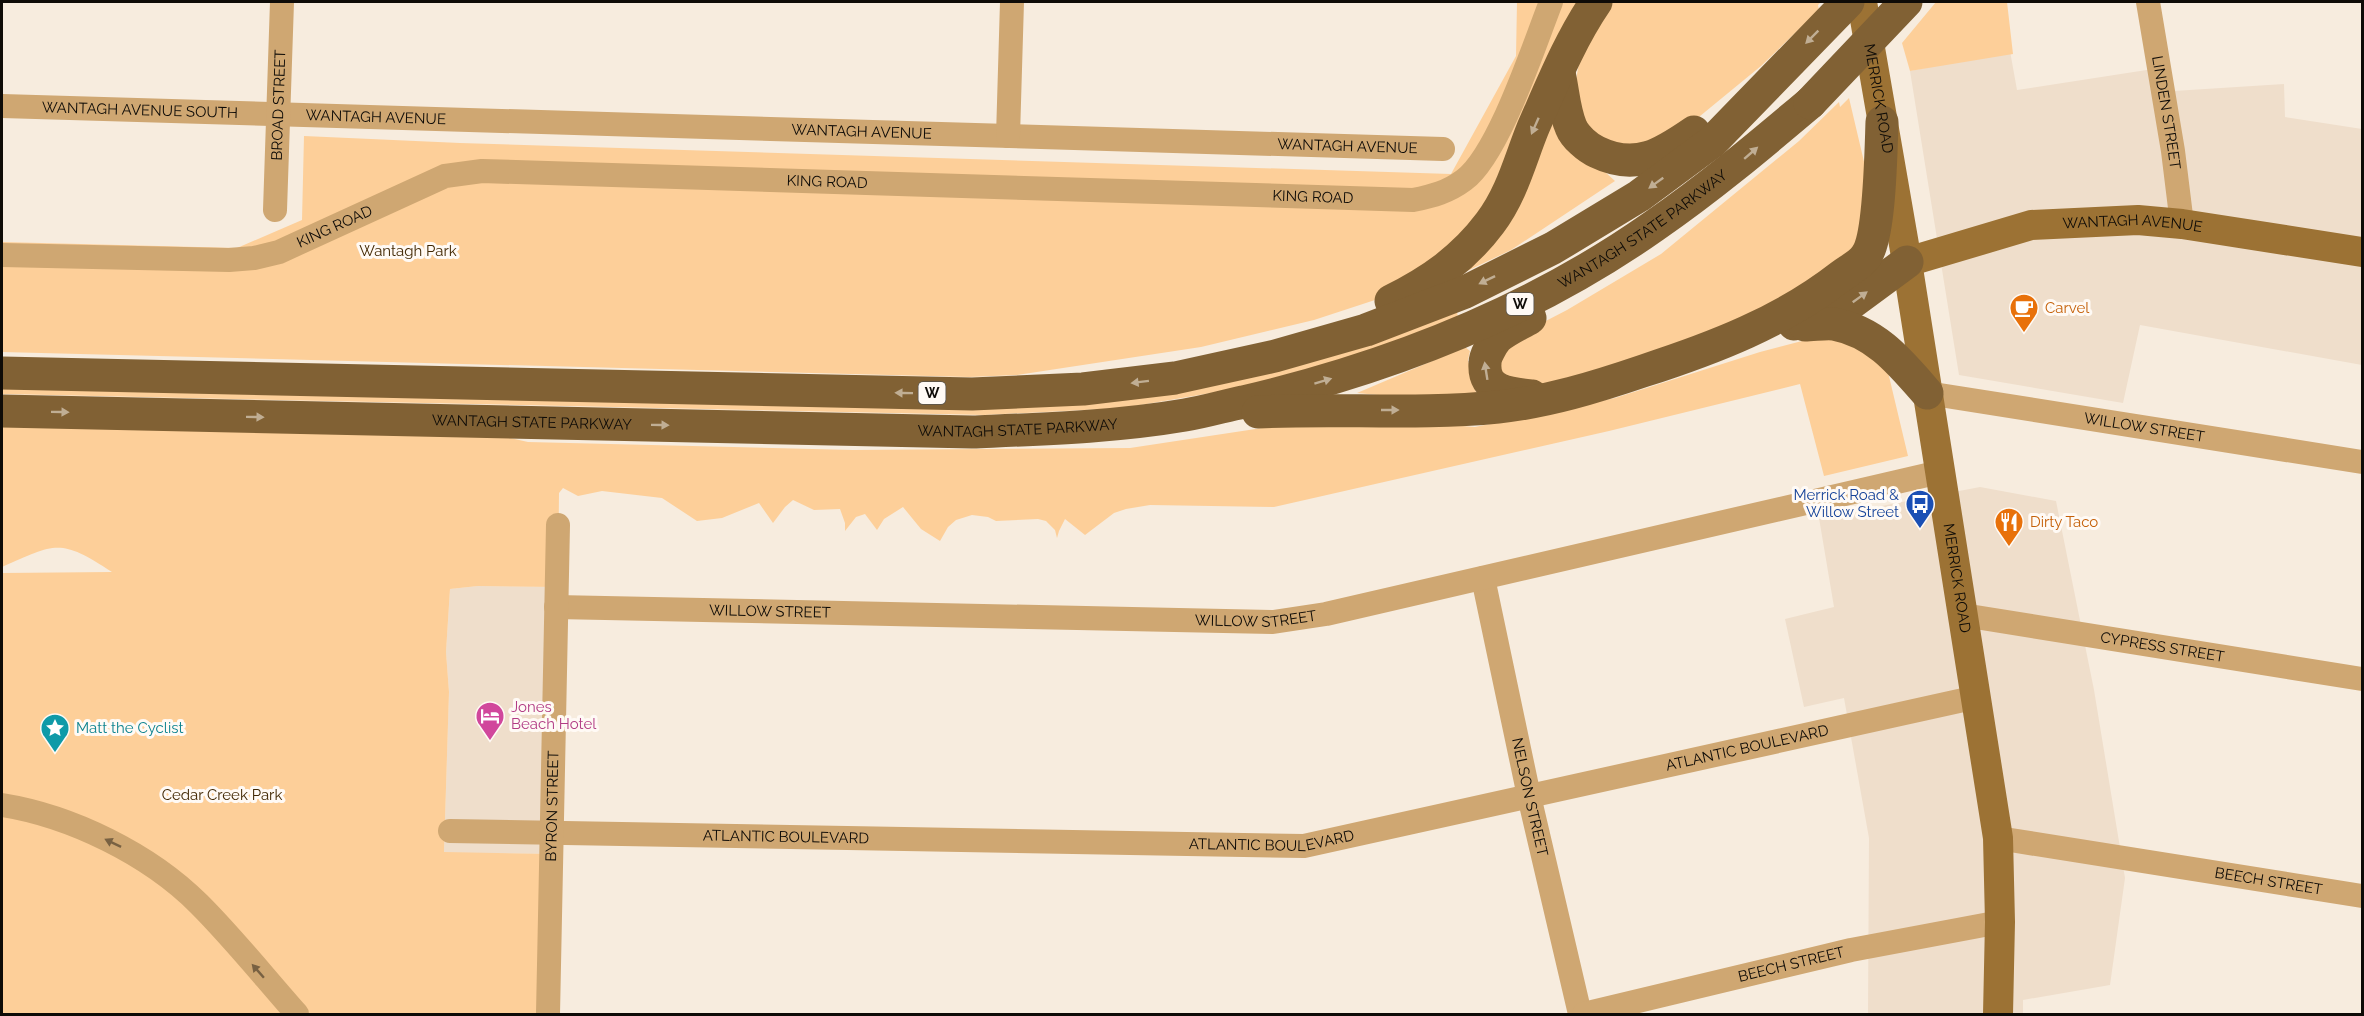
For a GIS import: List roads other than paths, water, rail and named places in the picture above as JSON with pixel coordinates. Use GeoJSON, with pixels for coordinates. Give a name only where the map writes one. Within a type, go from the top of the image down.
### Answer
{"type":"FeatureCollection","features":[{"type":"Feature","properties":{"kind":"highway"},"geometry":{"type":"LineString","coordinates":[[1175,378],[1392,301],[1428,282],[1463,254],[1491,221],[1514,182],[1533,128],[1559,73],[1562,58],[1596,2]]}},
{"type":"Feature","properties":{"kind":"highway","name":"WANTAGH STATE PARKWAY"},"geometry":{"type":"LineString","coordinates":[[2,373],[972,394],[1083,389],[1175,378],[1275,356],[1366,330],[1465,292],[1554,248],[1639,196],[1712,142],[1848,2]]}},
{"type":"Feature","properties":{"kind":"highway","name":"WANTAGH STATE PARKWAY"},"geometry":{"type":"LineString","coordinates":[[2,411],[972,432],[1086,426],[1184,415],[1289,391],[1381,363],[1480,324],[1569,279],[1653,227],[1734,168],[1810,103],[1906,2]]}},
{"type":"Feature","properties":{"kind":"highway"},"geometry":{"type":"LineString","coordinates":[[1559,73],[1571,129],[1590,148],[1613,160],[1640,161],[1670,149],[1776,74]]}},
{"type":"Feature","properties":{"kind":"highway"},"geometry":{"type":"LineString","coordinates":[[1726,342],[1790,311],[1819,294],[1866,256],[1873,237],[1880,184],[1882,122]]}},
{"type":"Feature","properties":{"kind":"highway"},"geometry":{"type":"LineString","coordinates":[[1552,397],[1512,394],[1498,390],[1488,383],[1484,371],[1485,358],[1497,339],[1554,303],[1701,192]]}},
{"type":"Feature","properties":{"kind":"highway"},"geometry":{"type":"LineString","coordinates":[[1184,415],[1330,410],[1458,411],[1552,397],[1613,381],[1726,342],[1791,326],[1850,304],[1907,262]]}},
{"type":"Feature","properties":{"kind":"highway"},"geometry":{"type":"LineString","coordinates":[[1791,326],[1832,324],[1866,334],[1894,355],[1926,393]]}},
{"type":"Feature","properties":{"kind":"main road","name":"MERRICK ROAD"},"geometry":{"type":"LineString","coordinates":[[1862,2],[1907,262],[1998,838],[2000,922],[1998,1014]]}},
{"type":"Feature","properties":{"kind":"main road","name":"WANTAGH AVENUE"},"geometry":{"type":"LineString","coordinates":[[1907,262],[2031,225],[2138,220],[2182,224],[2362,252]]}},
{"type":"Feature","properties":{"kind":"street","name":"BROAD STREET"},"geometry":{"type":"LineString","coordinates":[[275,210],[282,2]]}},
{"type":"Feature","properties":{"kind":"street"},"geometry":{"type":"LineString","coordinates":[[1008,136],[1012,2]]}},
{"type":"Feature","properties":{"kind":"street","name":"KING ROAD"},"geometry":{"type":"LineString","coordinates":[[2,255],[229,260],[254,258],[279,252],[445,176],[482,171],[1413,200],[1442,194],[1466,178],[1488,152],[1551,2]]}},
{"type":"Feature","properties":{"kind":"street","name":"LINDEN STREET"},"geometry":{"type":"LineString","coordinates":[[2148,2],[2173,151],[2182,224]]}},
{"type":"Feature","properties":{"kind":"street","name":"WANTAGH AVENUE SOUTH"},"geometry":{"type":"LineString","coordinates":[[2,106],[278,114]]}},
{"type":"Feature","properties":{"kind":"street","name":"WANTAGH AVENUE"},"geometry":{"type":"LineString","coordinates":[[278,114],[1443,149]]}},
{"type":"Feature","properties":{"kind":"street","name":"WILLOW STREET"},"geometry":{"type":"LineString","coordinates":[[1926,393],[2362,462]]}},
{"type":"Feature","properties":{"kind":"street","name":"WILLOW STREET"},"geometry":{"type":"LineString","coordinates":[[556,607],[1274,622],[1326,614],[1940,472]]}},
{"type":"Feature","properties":{"kind":"street","name":"BYRON STREET"},"geometry":{"type":"LineString","coordinates":[[548,1014],[558,525]]}},
{"type":"Feature","properties":{"kind":"street","name":"NELSON STREET"},"geometry":{"type":"LineString","coordinates":[[1483,578],[1529,796],[1582,1014]]}},
{"type":"Feature","properties":{"kind":"street","name":"CYPRESS STREET"},"geometry":{"type":"LineString","coordinates":[[1963,615],[2362,679]]}},
{"type":"Feature","properties":{"kind":"street","name":"ATLANTIC BOULEVARD"},"geometry":{"type":"LineString","coordinates":[[450,831],[1304,846],[1977,696]]}},
{"type":"Feature","properties":{"kind":"street"},"geometry":{"type":"LineString","coordinates":[[2,805],[46,815],[87,830],[124,849],[163,875],[199,904],[297,1014]]}},
{"type":"Feature","properties":{"kind":"street","name":"BEECH STREET"},"geometry":{"type":"LineString","coordinates":[[1998,838],[2362,896]]}},
{"type":"Feature","properties":{"kind":"street","name":"BEECH STREET"},"geometry":{"type":"LineString","coordinates":[[1582,1014],[1851,950],[2000,922]]}},
{"type":"Feature","properties":{"kind":"place","name":"Carvel"},"geometry":{"type":"Point","coordinates":[2024,334]}},
{"type":"Feature","properties":{"kind":"place","name":"Merrick Road & Willow Street"},"geometry":{"type":"Point","coordinates":[1920,530]}},
{"type":"Feature","properties":{"kind":"place","name":"Dirty Taco"},"geometry":{"type":"Point","coordinates":[2009,548]}},
{"type":"Feature","properties":{"kind":"place","name":"Jones Beach Hotel"},"geometry":{"type":"Point","coordinates":[490,742]}},
{"type":"Feature","properties":{"kind":"place","name":"Matt the Cyclist"},"geometry":{"type":"Point","coordinates":[55,754]}},
{"type":"Feature","properties":{"kind":"park label","name":"Wantagh Park"},"geometry":{"type":"Point","coordinates":[408,251]}},
{"type":"Feature","properties":{"kind":"park label","name":"Cedar Creek Park"},"geometry":{"type":"Point","coordinates":[222,795]}}]}
